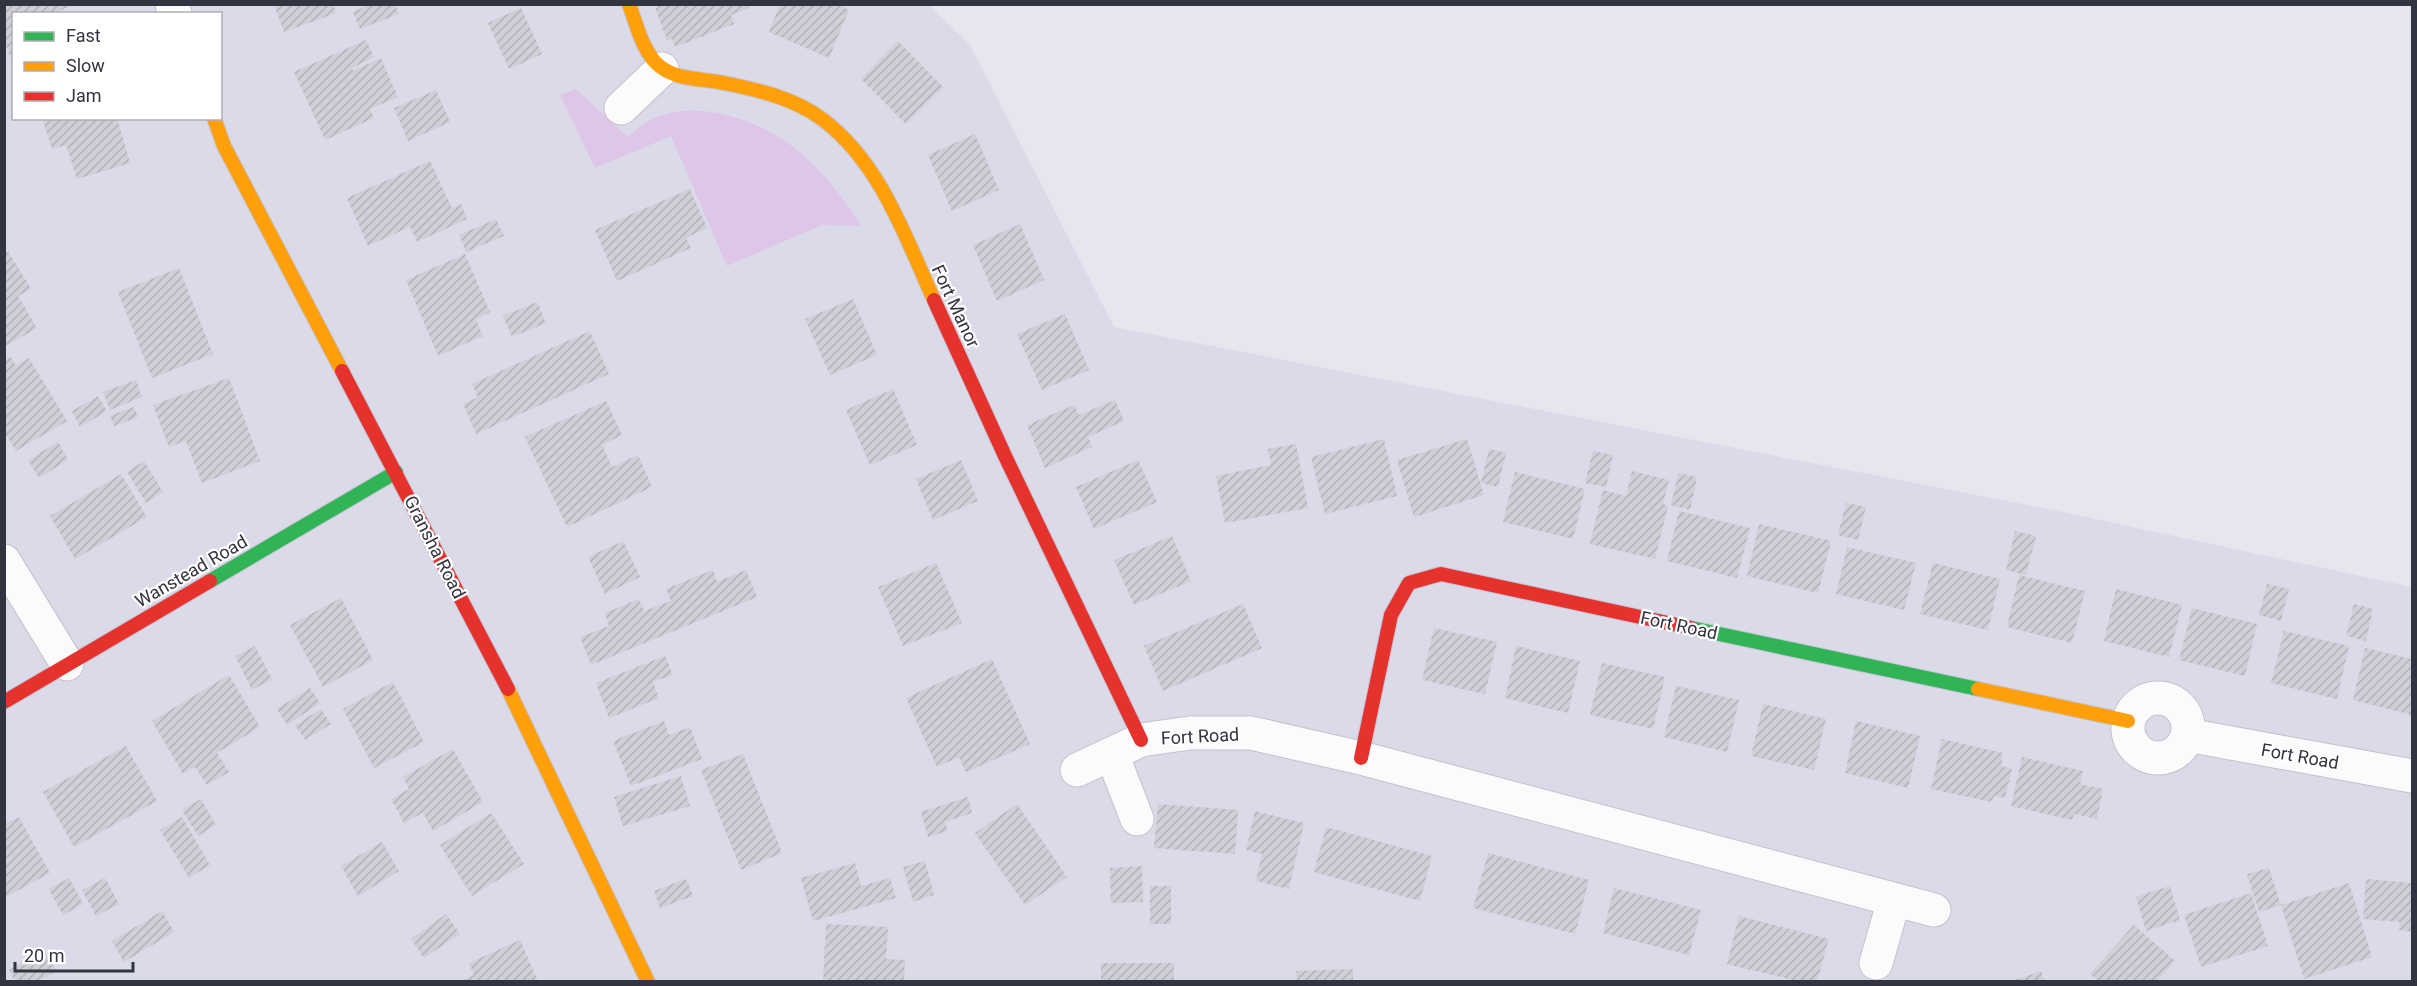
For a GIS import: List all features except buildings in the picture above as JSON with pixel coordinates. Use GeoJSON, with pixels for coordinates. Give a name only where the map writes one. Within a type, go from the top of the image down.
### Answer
{"type":"FeatureCollection","features":[{"type":"Feature","properties":{"kind":"street"},"geometry":{"type":"LineString","coordinates":[[621,108],[662,69],[645,46],[629,4]]}},
{"type":"Feature","properties":{"kind":"street","name":"Fort Manor"},"geometry":{"type":"LineString","coordinates":[[662,69],[686,78],[724,82],[768,94],[809,110],[842,138],[872,173],[892,207],[1005,456],[1141,740]]}},
{"type":"Feature","properties":{"kind":"street","name":"Gransha Road"},"geometry":{"type":"LineString","coordinates":[[214,120],[224,147],[521,714],[648,981]]}},
{"type":"Feature","properties":{"kind":"street","name":"Wanstead Road"},"geometry":{"type":"LineString","coordinates":[[4,702],[396,472]]}},
{"type":"Feature","properties":{"kind":"street"},"geometry":{"type":"LineString","coordinates":[[4,561],[67,664]]}},
{"type":"Feature","properties":{"kind":"street","name":"Fort Road"},"geometry":{"type":"LineString","coordinates":[[1361,758],[1391,615],[1409,583],[1441,574],[2128,721],[2134,709],[2145,701],[2158,698],[2171,701],[2181,710],[2187,722],[2187,735],[2412,776]]}},
{"type":"Feature","properties":{"kind":"street","name":"Fort Road"},"geometry":{"type":"LineString","coordinates":[[1077,770],[1141,740],[1190,733],[1251,733],[1361,758],[1934,910]]}},
{"type":"Feature","properties":{"kind":"street"},"geometry":{"type":"LineString","coordinates":[[1112,754],[1137,819]]}},
{"type":"Feature","properties":{"kind":"street"},"geometry":{"type":"LineString","coordinates":[[1876,963],[1894,900]]}},
{"type":"Feature","properties":{"kind":"shaded area"},"geometry":{"type":"Polygon","coordinates":[[[5,5],[929,5],[970,45],[1114,327],[2053,510],[2412,587],[2412,981],[5,982],[5,5]]]}},
{"type":"Feature","properties":{"kind":"shaded area"},"geometry":{"type":"Polygon","coordinates":[[[576,89],[628,137],[650,120],[683,111],[717,113],[763,128],[801,153],[818,169],[861,226],[822,225],[727,266],[671,136],[595,168],[560,95],[576,89]]]}},
{"type":"Feature","properties":{"kind":"traffic: fast"},"geometry":{"type":"LineString","coordinates":[[210,581],[396,472]]}},
{"type":"Feature","properties":{"kind":"traffic: fast"},"geometry":{"type":"LineString","coordinates":[[1691,628],[1978,689]]}},
{"type":"Feature","properties":{"kind":"traffic: slow"},"geometry":{"type":"LineString","coordinates":[[629,4],[646,49],[655,62],[670,73],[737,86],[788,100],[822,119],[842,136],[860,156],[889,202],[934,300]]}},
{"type":"Feature","properties":{"kind":"traffic: slow"},"geometry":{"type":"LineString","coordinates":[[215,120],[224,146],[342,371]]}},
{"type":"Feature","properties":{"kind":"traffic: slow"},"geometry":{"type":"LineString","coordinates":[[508,689],[648,982]]}},
{"type":"Feature","properties":{"kind":"traffic: slow"},"geometry":{"type":"LineString","coordinates":[[1978,689],[2128,721]]}},
{"type":"Feature","properties":{"kind":"traffic: jam"},"geometry":{"type":"LineString","coordinates":[[934,300],[1005,456],[1141,740]]}},
{"type":"Feature","properties":{"kind":"traffic: jam"},"geometry":{"type":"LineString","coordinates":[[342,371],[508,689]]}},
{"type":"Feature","properties":{"kind":"traffic: jam"},"geometry":{"type":"LineString","coordinates":[[1361,758],[1391,615],[1409,583],[1441,574],[1691,628]]}},
{"type":"Feature","properties":{"kind":"traffic: jam"},"geometry":{"type":"LineString","coordinates":[[4,702],[210,581]]}}]}
